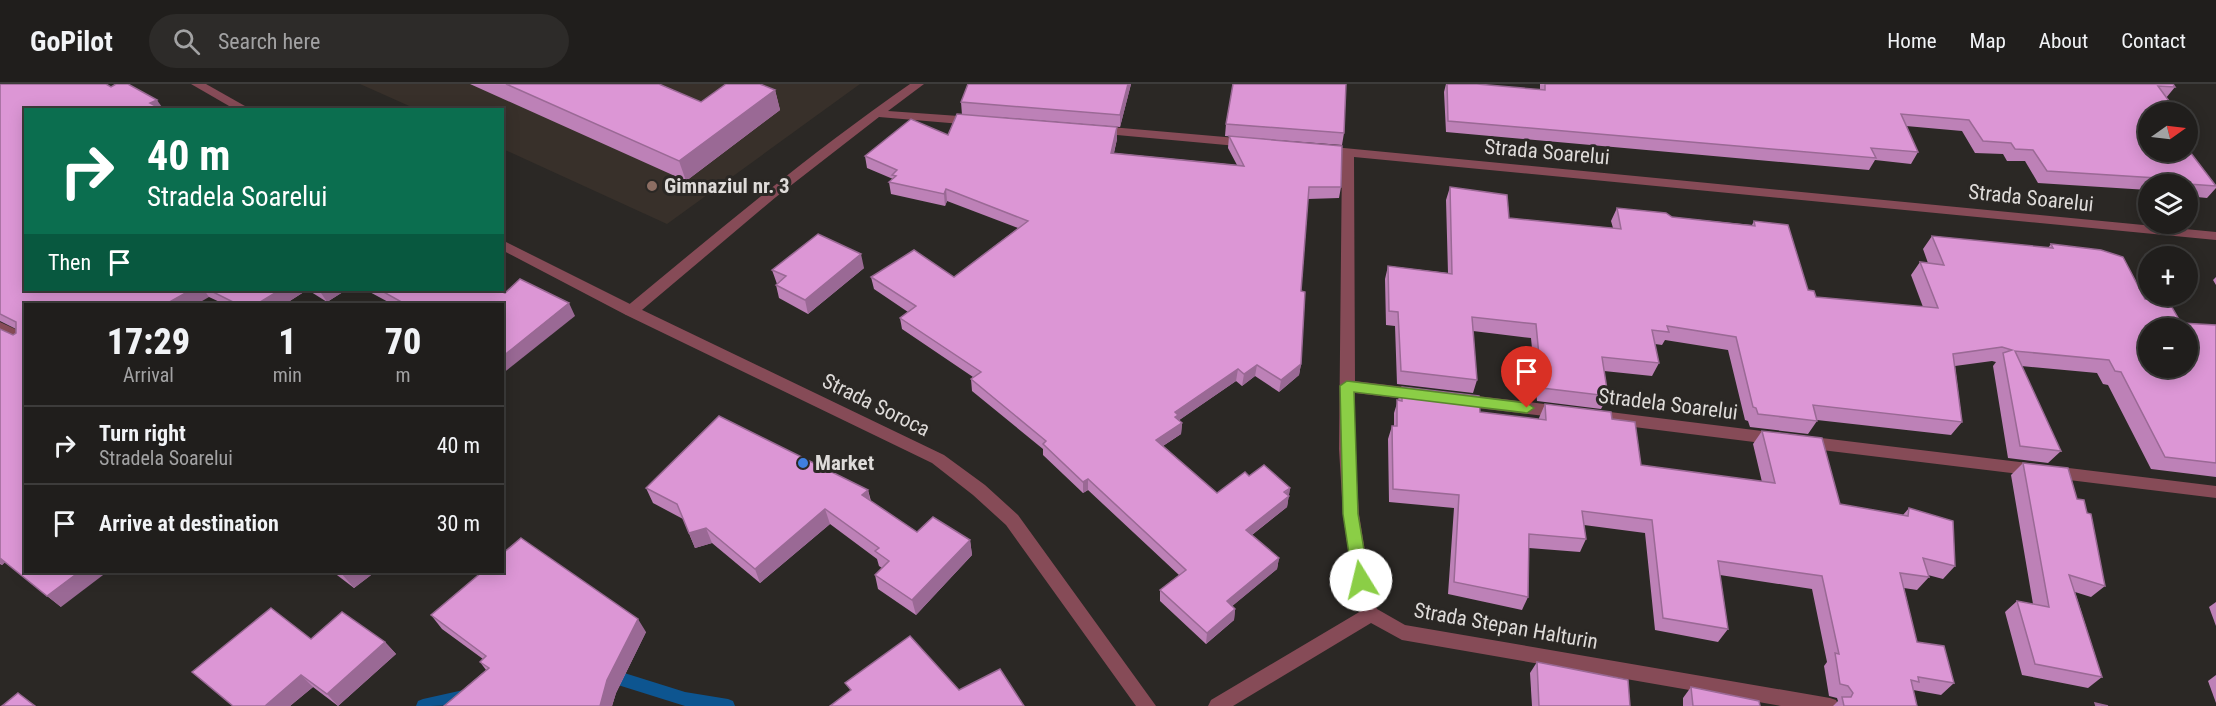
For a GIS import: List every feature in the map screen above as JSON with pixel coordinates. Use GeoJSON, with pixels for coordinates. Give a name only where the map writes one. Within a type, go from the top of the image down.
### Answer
{"type":"FeatureCollection","features":[{"type":"Feature","properties":{"kind":"street"},"geometry":{"type":"LineString","coordinates":[[197,84],[242,108]]}},
{"type":"Feature","properties":{"kind":"street"},"geometry":{"type":"LineString","coordinates":[[631,311],[745,215],[874,113],[918,84]]}},
{"type":"Feature","properties":{"kind":"street"},"geometry":{"type":"LineString","coordinates":[[874,113],[992,123]]}},
{"type":"Feature","properties":{"kind":"street"},"geometry":{"type":"LineString","coordinates":[[1081,129],[1257,144]]}},
{"type":"Feature","properties":{"kind":"street","name":"Strada Soarelui"},"geometry":{"type":"LineString","coordinates":[[1314,149],[2216,237]]}},
{"type":"Feature","properties":{"kind":"street"},"geometry":{"type":"LineString","coordinates":[[1217,706],[1371,614],[1364,600],[1351,514],[1347,386],[1348,153]]}},
{"type":"Feature","properties":{"kind":"street","name":"Strada Soroca"},"geometry":{"type":"LineString","coordinates":[[504,245],[631,311],[929,454],[980,490],[1012,520],[1147,706]]}},
{"type":"Feature","properties":{"kind":"street"},"geometry":{"type":"LineString","coordinates":[[0,327],[24,339]]}},
{"type":"Feature","properties":{"kind":"street","name":"Stradela Soarelui"},"geometry":{"type":"LineString","coordinates":[[1347,386],[2216,492]]}},
{"type":"Feature","properties":{"kind":"street","name":"Strada Stepan Halturin"},"geometry":{"type":"LineString","coordinates":[[1371,614],[1402,632],[1467,641],[1830,706]]}},
{"type":"Feature","properties":{"kind":"shaded area","name":"Gimnaziul nr. 3"},"geometry":{"type":"Polygon","coordinates":[[[360,84],[860,84],[667,224],[504,149],[504,108],[414,108],[360,84]]]}},
{"type":"Feature","properties":{"kind":"building"},"geometry":{"type":"Polygon","coordinates":[[[0,84],[106,84],[111,87],[116,84],[128,84],[157,100],[150,103],[159,108],[24,108],[24,291],[189,291],[168,303],[24,303],[24,573],[78,573],[47,596],[0,558],[0,329],[13,335],[16,333],[16,322],[0,314],[0,84]]]}},
{"type":"Feature","properties":{"kind":"building"},"geometry":{"type":"Polygon","coordinates":[[[506,84],[659,84],[701,102],[726,84],[760,84],[775,90],[679,161],[506,84]]]}},
{"type":"Feature","properties":{"kind":"building"},"geometry":{"type":"Polygon","coordinates":[[[968,84],[1128,84],[1120,115],[961,102],[968,84]]]}},
{"type":"Feature","properties":{"kind":"building"},"geometry":{"type":"Polygon","coordinates":[[[1233,84],[1346,84],[1344,133],[1226,124],[1233,84]]]}},
{"type":"Feature","properties":{"kind":"building"},"geometry":{"type":"Polygon","coordinates":[[[1447,84],[1477,84],[1545,90],[1545,84],[2173,84],[2175,87],[2158,86],[2170,102],[2138,102],[2138,162],[2198,162],[2216,186],[2198,185],[2198,174],[2138,174],[2138,177],[2047,171],[2033,150],[2015,149],[2011,143],[1983,141],[1969,120],[1901,114],[1918,152],[1871,148],[1876,158],[1448,121],[1447,84]]]}},
{"type":"Feature","properties":{"kind":"building"},"geometry":{"type":"Polygon","coordinates":[[[957,114],[1117,127],[1111,153],[1244,166],[1229,136],[1342,146],[1341,187],[1309,187],[1301,291],[1305,292],[1301,364],[1281,380],[1257,365],[1244,374],[1238,369],[1175,412],[1178,415],[1175,417],[1182,423],[1156,440],[1217,493],[1245,472],[1249,476],[1264,465],[1290,488],[1284,492],[1289,496],[1246,530],[1279,558],[1227,601],[1235,609],[1207,633],[1160,590],[1186,570],[1088,479],[1083,482],[1043,444],[1046,441],[971,379],[981,372],[900,318],[916,306],[871,277],[914,250],[954,277],[1028,221],[946,189],[944,194],[889,182],[896,176],[892,175],[897,170],[865,156],[911,119],[948,135],[957,114]]]}},
{"type":"Feature","properties":{"kind":"building"},"geometry":{"type":"Polygon","coordinates":[[[1450,187],[1507,195],[1509,218],[1621,229],[1617,208],[1666,213],[1672,217],[1755,226],[1754,221],[1788,225],[1808,290],[1814,291],[1816,297],[1938,308],[1920,262],[1944,265],[1932,236],[2053,248],[2051,244],[2101,250],[2123,257],[2138,286],[2138,306],[2171,306],[2178,318],[2138,318],[2138,378],[2198,378],[2198,324],[2216,325],[2216,463],[2165,457],[2121,372],[2115,371],[2109,360],[2015,351],[2061,451],[2020,446],[2003,353],[2012,350],[2002,347],[1953,354],[1962,422],[1813,405],[1817,421],[1758,414],[1756,408],[1753,407],[1736,337],[1667,326],[1669,332],[1652,330],[1659,363],[1602,357],[1608,396],[1542,388],[1536,324],[1472,317],[1477,380],[1401,371],[1398,312],[1389,311],[1388,266],[1452,274],[1450,187]]]}},
{"type":"Feature","properties":{"kind":"building"},"geometry":{"type":"Polygon","coordinates":[[[818,234],[861,254],[805,300],[776,285],[786,276],[772,270],[818,234]]]}},
{"type":"Feature","properties":{"kind":"building"},"geometry":{"type":"Polygon","coordinates":[[[520,279],[569,303],[504,355],[504,303],[403,303],[382,291],[500,291],[505,293],[520,279]]]}},
{"type":"Feature","properties":{"kind":"building"},"geometry":{"type":"Polygon","coordinates":[[[211,291],[278,291],[259,303],[235,303],[211,291]]]}},
{"type":"Feature","properties":{"kind":"building"},"geometry":{"type":"Polygon","coordinates":[[[1402,387],[1479,396],[1480,412],[1546,420],[1545,404],[1611,412],[1612,419],[1635,422],[1641,465],[1775,483],[1762,431],[1822,438],[1840,504],[1908,516],[1909,508],[1953,521],[1955,566],[1923,558],[1929,577],[1900,573],[1917,642],[1944,646],[1954,683],[1918,677],[1919,682],[1911,680],[1917,706],[1844,706],[1842,697],[1851,697],[1853,693],[1848,686],[1840,684],[1835,653],[1839,654],[1822,576],[1718,561],[1728,629],[1663,618],[1652,520],[1582,511],[1586,539],[1529,534],[1528,597],[1454,582],[1459,495],[1393,489],[1392,426],[1397,426],[1397,400],[1402,401],[1402,387]]]}},
{"type":"Feature","properties":{"kind":"building"},"geometry":{"type":"Polygon","coordinates":[[[719,416],[868,490],[862,495],[917,532],[933,517],[970,540],[912,600],[875,575],[889,561],[875,551],[879,548],[825,509],[755,569],[706,528],[689,533],[677,504],[646,488],[719,416]]]}},
{"type":"Feature","properties":{"kind":"building"},"geometry":{"type":"Polygon","coordinates":[[[2023,463],[2068,468],[2077,499],[2084,500],[2087,513],[2091,514],[2105,586],[2069,575],[2102,677],[2035,664],[2017,601],[2049,607],[2023,463]]]}},
{"type":"Feature","properties":{"kind":"building"},"geometry":{"type":"Polygon","coordinates":[[[521,538],[638,619],[607,680],[600,706],[444,706],[489,668],[480,662],[486,656],[431,615],[481,573],[504,573],[504,552],[521,538]]]}},
{"type":"Feature","properties":{"kind":"building"},"geometry":{"type":"Polygon","coordinates":[[[271,608],[311,639],[342,612],[385,642],[327,694],[301,675],[265,706],[233,706],[192,672],[271,608]]]}},
{"type":"Feature","properties":{"kind":"building"},"geometry":{"type":"Polygon","coordinates":[[[910,636],[959,690],[1000,669],[1024,706],[830,706],[851,690],[845,683],[910,636]]]}},
{"type":"Feature","properties":{"kind":"building"},"geometry":{"type":"Polygon","coordinates":[[[1537,662],[1628,680],[1630,706],[1539,706],[1537,662]]]}},
{"type":"Feature","properties":{"kind":"building"},"geometry":{"type":"Polygon","coordinates":[[[1691,687],[1759,701],[1760,706],[1693,706],[1691,687]]]}},
{"type":"Feature","properties":{"kind":"building"},"geometry":{"type":"Polygon","coordinates":[[[18,693],[35,706],[2,706],[18,693]]]}},
{"type":"Feature","properties":{"kind":"waterway"},"geometry":{"type":"LineString","coordinates":[[607,678],[618,678],[685,699],[728,706]]}},
{"type":"Feature","properties":{"kind":"waterway"},"geometry":{"type":"LineString","coordinates":[[423,706],[468,696]]}},
{"type":"Feature","properties":{"kind":"place","name":"Gimnaziul nr. 3"},"geometry":{"type":"Point","coordinates":[652,186]}},
{"type":"Feature","properties":{"kind":"place","name":"Market"},"geometry":{"type":"Point","coordinates":[803,463]}},
{"type":"Feature","properties":{"kind":"route"},"geometry":{"type":"LineString","coordinates":[[1361,580],[1351,514],[1347,449],[1347,386],[1527,408]]}}]}
